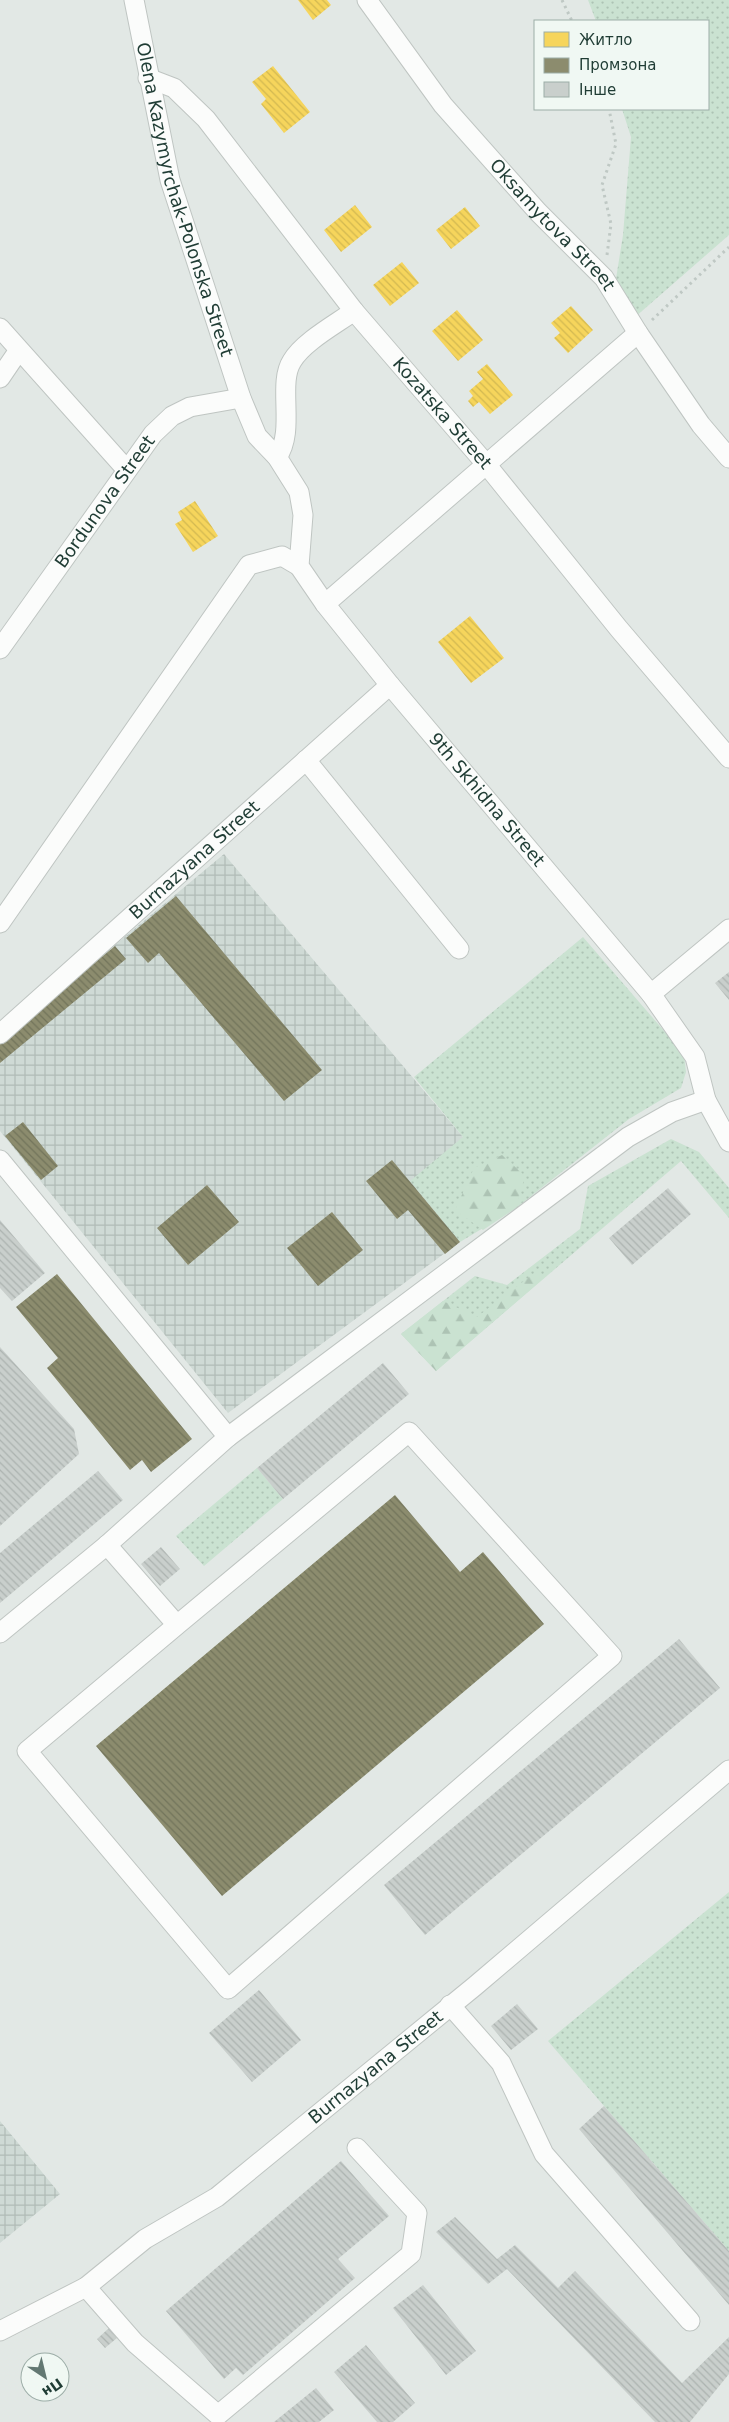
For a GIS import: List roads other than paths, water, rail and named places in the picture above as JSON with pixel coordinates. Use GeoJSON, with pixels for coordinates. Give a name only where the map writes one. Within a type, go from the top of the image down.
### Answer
{"type":"FeatureCollection","features":[{"type":"Feature","properties":{"kind":"street","name":"Olena Kazymyrchak-Polonska Street"},"geometry":{"type":"LineString","coordinates":[[134,0],[148,78],[170,180],[241,398],[257,436],[277,457],[299,492],[303,515],[299,566]]}},
{"type":"Feature","properties":{"kind":"street","name":"Oksamytova Street"},"geometry":{"type":"LineString","coordinates":[[367,0],[443,105],[538,212],[604,278],[638,333],[701,425],[729,458]]}},
{"type":"Feature","properties":{"kind":"street","name":"Kozatska Street"},"geometry":{"type":"LineString","coordinates":[[148,78],[174,88],[206,119],[354,311],[486,464],[619,629],[729,758]]}},
{"type":"Feature","properties":{"kind":"street"},"geometry":{"type":"LineString","coordinates":[[277,457],[285,446],[288,378],[291,361],[302,349],[354,311]]}},
{"type":"Feature","properties":{"kind":"street"},"geometry":{"type":"LineString","coordinates":[[0,328],[126,470]]}},
{"type":"Feature","properties":{"kind":"street"},"geometry":{"type":"LineString","coordinates":[[325,604],[638,333]]}},
{"type":"Feature","properties":{"kind":"street"},"geometry":{"type":"LineString","coordinates":[[0,378],[19,350]]}},
{"type":"Feature","properties":{"kind":"street","name":"Bordunova Street"},"geometry":{"type":"LineString","coordinates":[[0,649],[153,434],[172,416],[190,406],[241,398]]}},
{"type":"Feature","properties":{"kind":"street"},"geometry":{"type":"LineString","coordinates":[[0,923],[249,565],[282,556],[299,566]]}},
{"type":"Feature","properties":{"kind":"street","name":"9th Skhidna Street"},"geometry":{"type":"LineString","coordinates":[[299,566],[325,604],[390,685],[651,994]]}},
{"type":"Feature","properties":{"kind":"street","name":"Burnazyana Street"},"geometry":{"type":"LineString","coordinates":[[0,1034],[390,685]]}},
{"type":"Feature","properties":{"kind":"street"},"geometry":{"type":"LineString","coordinates":[[306,760],[459,949]]}},
{"type":"Feature","properties":{"kind":"street"},"geometry":{"type":"LineString","coordinates":[[727,1137],[706,1100],[695,1057],[651,994],[729,929]]}},
{"type":"Feature","properties":{"kind":"street"},"geometry":{"type":"LineString","coordinates":[[0,1633],[106,1546],[228,1437],[628,1137],[672,1112],[706,1100]]}},
{"type":"Feature","properties":{"kind":"street"},"geometry":{"type":"LineString","coordinates":[[0,1160],[228,1437]]}},
{"type":"Feature","properties":{"kind":"street"},"geometry":{"type":"LineString","coordinates":[[409,1432],[612,1656],[228,1989],[27,1751],[177,1625],[409,1432]]}},
{"type":"Feature","properties":{"kind":"street"},"geometry":{"type":"LineString","coordinates":[[106,1546],[177,1625]]}},
{"type":"Feature","properties":{"kind":"street","name":"Burnazyana Street"},"geometry":{"type":"LineString","coordinates":[[2,2323],[86,2287],[145,2239],[218,2197],[729,1770]]}},
{"type":"Feature","properties":{"kind":"street"},"geometry":{"type":"LineString","coordinates":[[450,2005],[501,2063],[544,2154],[690,2321]]}},
{"type":"Feature","properties":{"kind":"street"},"geometry":{"type":"LineString","coordinates":[[86,2287],[135,2343],[220,2419],[411,2254],[417,2213],[357,2148]]}}]}
